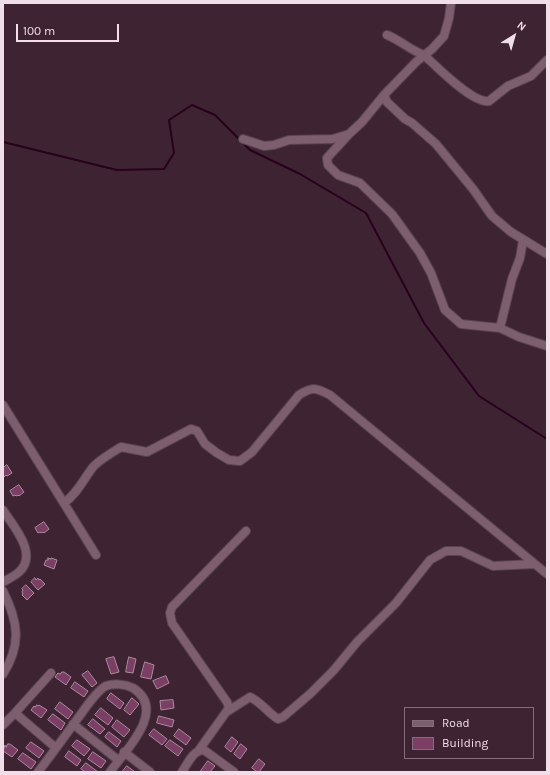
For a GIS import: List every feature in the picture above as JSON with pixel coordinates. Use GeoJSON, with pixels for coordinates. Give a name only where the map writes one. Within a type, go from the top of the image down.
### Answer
{"type":"FeatureCollection","features":[{"type":"Feature","properties":{"kind":"street"},"geometry":{"type":"LineString","coordinates":[[451,3],[444,36],[384,95],[362,122],[327,158],[328,165],[338,175],[360,183],[392,214],[420,253],[431,273],[445,310],[461,324],[500,328],[519,337],[547,346]]}},
{"type":"Feature","properties":{"kind":"street"},"geometry":{"type":"LineString","coordinates":[[387,35],[398,39],[416,52],[424,54],[467,93],[481,101],[486,102],[490,101],[508,86],[531,76],[547,60]]}},
{"type":"Feature","properties":{"kind":"street"},"geometry":{"type":"LineString","coordinates":[[384,95],[387,102],[405,119],[412,123],[436,144],[473,189],[492,216],[523,240],[547,254]]}},
{"type":"Feature","properties":{"kind":"street"},"geometry":{"type":"LineString","coordinates":[[243,139],[264,146],[274,145],[289,140],[333,139],[349,134]]}},
{"type":"Feature","properties":{"kind":"street"},"geometry":{"type":"LineString","coordinates":[[500,328],[512,279],[520,258],[523,240]]}},
{"type":"Feature","properties":{"kind":"street"},"geometry":{"type":"LineString","coordinates":[[64,504],[81,485],[94,466],[121,447],[147,452],[191,429],[197,431],[205,444],[229,460],[240,461],[252,452],[299,395],[309,389],[317,389],[330,395],[547,574]]}},
{"type":"Feature","properties":{"kind":"street"},"geometry":{"type":"LineString","coordinates":[[3,405],[96,556]]}},
{"type":"Feature","properties":{"kind":"street"},"geometry":{"type":"LineString","coordinates":[[3,510],[24,542],[26,550],[24,565],[20,571],[3,582]]}},
{"type":"Feature","properties":{"kind":"street"},"geometry":{"type":"LineString","coordinates":[[228,711],[229,708],[226,702],[172,623],[170,613],[172,606],[246,531]]}},
{"type":"Feature","properties":{"kind":"street"},"geometry":{"type":"LineString","coordinates":[[182,772],[194,754],[199,750],[228,711],[250,697],[257,700],[278,719],[283,717],[310,694],[334,670],[357,642],[396,603],[430,560],[446,551],[461,551],[493,566],[534,564]]}},
{"type":"Feature","properties":{"kind":"street"},"geometry":{"type":"LineString","coordinates":[[3,591],[6,604],[14,618],[16,635],[15,646],[11,659],[3,674]]}},
{"type":"Feature","properties":{"kind":"street"},"geometry":{"type":"LineString","coordinates":[[3,724],[51,673]]}},
{"type":"Feature","properties":{"kind":"street"},"geometry":{"type":"LineString","coordinates":[[38,772],[88,704],[105,687],[114,684],[131,687],[137,691],[144,700],[147,711],[144,724],[110,772]]}},
{"type":"Feature","properties":{"kind":"street"},"geometry":{"type":"LineString","coordinates":[[15,713],[56,748]]}},
{"type":"Feature","properties":{"kind":"street"},"geometry":{"type":"LineString","coordinates":[[74,724],[118,760]]}},
{"type":"Feature","properties":{"kind":"street"},"geometry":{"type":"LineString","coordinates":[[199,750],[204,750],[234,772]]}},
{"type":"Feature","properties":{"kind":"street"},"geometry":{"type":"LineString","coordinates":[[124,752],[150,772]]}},
{"type":"Feature","properties":{"kind":"building"},"geometry":{"type":"Polygon","coordinates":[[[7,465],[12,473],[4,477],[3,468],[7,465]]]}},
{"type":"Feature","properties":{"kind":"building"},"geometry":{"type":"Polygon","coordinates":[[[19,485],[24,492],[19,496],[13,496],[10,491],[19,485]]]}},
{"type":"Feature","properties":{"kind":"building"},"geometry":{"type":"Polygon","coordinates":[[[44,522],[49,529],[44,533],[38,533],[35,528],[44,522]]]}},
{"type":"Feature","properties":{"kind":"building"},"geometry":{"type":"Polygon","coordinates":[[[48,558],[57,560],[54,569],[44,565],[48,558]]]}},
{"type":"Feature","properties":{"kind":"building"},"geometry":{"type":"Polygon","coordinates":[[[35,578],[36,580],[38,578],[39,580],[40,579],[45,584],[38,590],[31,582],[35,578]]]}},
{"type":"Feature","properties":{"kind":"building"},"geometry":{"type":"Polygon","coordinates":[[[26,585],[34,593],[27,600],[22,595],[22,589],[26,585]]]}},
{"type":"Feature","properties":{"kind":"building"},"geometry":{"type":"Polygon","coordinates":[[[114,657],[119,672],[111,674],[106,659],[114,657]]]}},
{"type":"Feature","properties":{"kind":"building"},"geometry":{"type":"Polygon","coordinates":[[[129,657],[136,659],[133,673],[126,672],[129,657]]]}},
{"type":"Feature","properties":{"kind":"building"},"geometry":{"type":"Polygon","coordinates":[[[145,662],[154,665],[151,679],[141,677],[145,662]]]}},
{"type":"Feature","properties":{"kind":"building"},"geometry":{"type":"Polygon","coordinates":[[[88,671],[97,683],[92,687],[82,675],[88,671]]]}},
{"type":"Feature","properties":{"kind":"building"},"geometry":{"type":"Polygon","coordinates":[[[62,672],[71,677],[66,685],[55,677],[58,673],[60,674],[62,672]]]}},
{"type":"Feature","properties":{"kind":"building"},"geometry":{"type":"Polygon","coordinates":[[[166,676],[169,683],[157,689],[153,681],[166,676]]]}},
{"type":"Feature","properties":{"kind":"building"},"geometry":{"type":"Polygon","coordinates":[[[75,682],[88,691],[84,697],[71,688],[75,682]]]}},
{"type":"Feature","properties":{"kind":"building"},"geometry":{"type":"Polygon","coordinates":[[[111,693],[124,703],[120,709],[107,699],[111,693]]]}},
{"type":"Feature","properties":{"kind":"building"},"geometry":{"type":"Polygon","coordinates":[[[132,698],[139,704],[130,715],[124,710],[132,698]]]}},
{"type":"Feature","properties":{"kind":"building"},"geometry":{"type":"Polygon","coordinates":[[[173,700],[174,708],[161,710],[160,701],[173,700]]]}},
{"type":"Feature","properties":{"kind":"building"},"geometry":{"type":"Polygon","coordinates":[[[60,702],[73,712],[68,719],[55,709],[60,702]]]}},
{"type":"Feature","properties":{"kind":"building"},"geometry":{"type":"Polygon","coordinates":[[[37,705],[47,710],[41,718],[31,710],[37,705]]]}},
{"type":"Feature","properties":{"kind":"building"},"geometry":{"type":"Polygon","coordinates":[[[101,708],[113,718],[108,725],[95,715],[101,708]]]}},
{"type":"Feature","properties":{"kind":"building"},"geometry":{"type":"Polygon","coordinates":[[[53,714],[65,723],[61,730],[48,720],[53,714]]]}},
{"type":"Feature","properties":{"kind":"building"},"geometry":{"type":"Polygon","coordinates":[[[159,716],[174,720],[172,727],[157,723],[159,716]]]}},
{"type":"Feature","properties":{"kind":"building"},"geometry":{"type":"Polygon","coordinates":[[[93,719],[105,729],[100,734],[88,725],[93,719]]]}},
{"type":"Feature","properties":{"kind":"building"},"geometry":{"type":"Polygon","coordinates":[[[117,720],[130,730],[124,737],[112,727],[117,720]]]}},
{"type":"Feature","properties":{"kind":"building"},"geometry":{"type":"Polygon","coordinates":[[[154,729],[167,739],[162,745],[149,735],[154,729]]]}},
{"type":"Feature","properties":{"kind":"building"},"geometry":{"type":"Polygon","coordinates":[[[179,729],[191,738],[186,745],[174,736],[179,729]]]}},
{"type":"Feature","properties":{"kind":"building"},"geometry":{"type":"Polygon","coordinates":[[[109,732],[121,741],[117,747],[105,737],[109,732]]]}},
{"type":"Feature","properties":{"kind":"building"},"geometry":{"type":"Polygon","coordinates":[[[232,737],[238,742],[231,752],[225,747],[232,737]]]}},
{"type":"Feature","properties":{"kind":"building"},"geometry":{"type":"Polygon","coordinates":[[[77,740],[90,749],[84,756],[72,746],[77,740]]]}},
{"type":"Feature","properties":{"kind":"building"},"geometry":{"type":"Polygon","coordinates":[[[170,740],[183,749],[178,756],[165,746],[170,740]]]}},
{"type":"Feature","properties":{"kind":"building"},"geometry":{"type":"Polygon","coordinates":[[[31,742],[44,751],[39,758],[26,748],[31,742]]]}},
{"type":"Feature","properties":{"kind":"building"},"geometry":{"type":"Polygon","coordinates":[[[8,744],[18,750],[12,757],[3,751],[5,745],[6,747],[8,744]]]}},
{"type":"Feature","properties":{"kind":"building"},"geometry":{"type":"Polygon","coordinates":[[[241,744],[247,749],[240,759],[234,754],[241,744]]]}},
{"type":"Feature","properties":{"kind":"building"},"geometry":{"type":"Polygon","coordinates":[[[69,751],[81,760],[77,766],[65,757],[69,751]]]}},
{"type":"Feature","properties":{"kind":"building"},"geometry":{"type":"Polygon","coordinates":[[[93,752],[106,761],[101,768],[88,759],[93,752]]]}},
{"type":"Feature","properties":{"kind":"building"},"geometry":{"type":"Polygon","coordinates":[[[23,753],[36,762],[31,769],[18,759],[23,753]]]}},
{"type":"Feature","properties":{"kind":"building"},"geometry":{"type":"Polygon","coordinates":[[[259,759],[265,764],[259,772],[257,772],[252,768],[259,759]]]}},
{"type":"Feature","properties":{"kind":"building"},"geometry":{"type":"Polygon","coordinates":[[[208,761],[215,766],[210,772],[201,771],[208,761]]]}},
{"type":"Feature","properties":{"kind":"building"},"geometry":{"type":"Polygon","coordinates":[[[86,763],[98,772],[85,772],[81,769],[86,763]]]}},
{"type":"Feature","properties":{"kind":"building"},"geometry":{"type":"Polygon","coordinates":[[[127,766],[135,772],[124,772],[123,771],[127,766]]]}},
{"type":"Feature","properties":{"kind":"waterway"},"geometry":{"type":"LineString","coordinates":[[3,142],[117,170],[164,169],[174,153],[169,120],[192,105],[215,115],[250,150],[300,174],[366,213],[424,323],[479,396],[547,439]]}}]}
